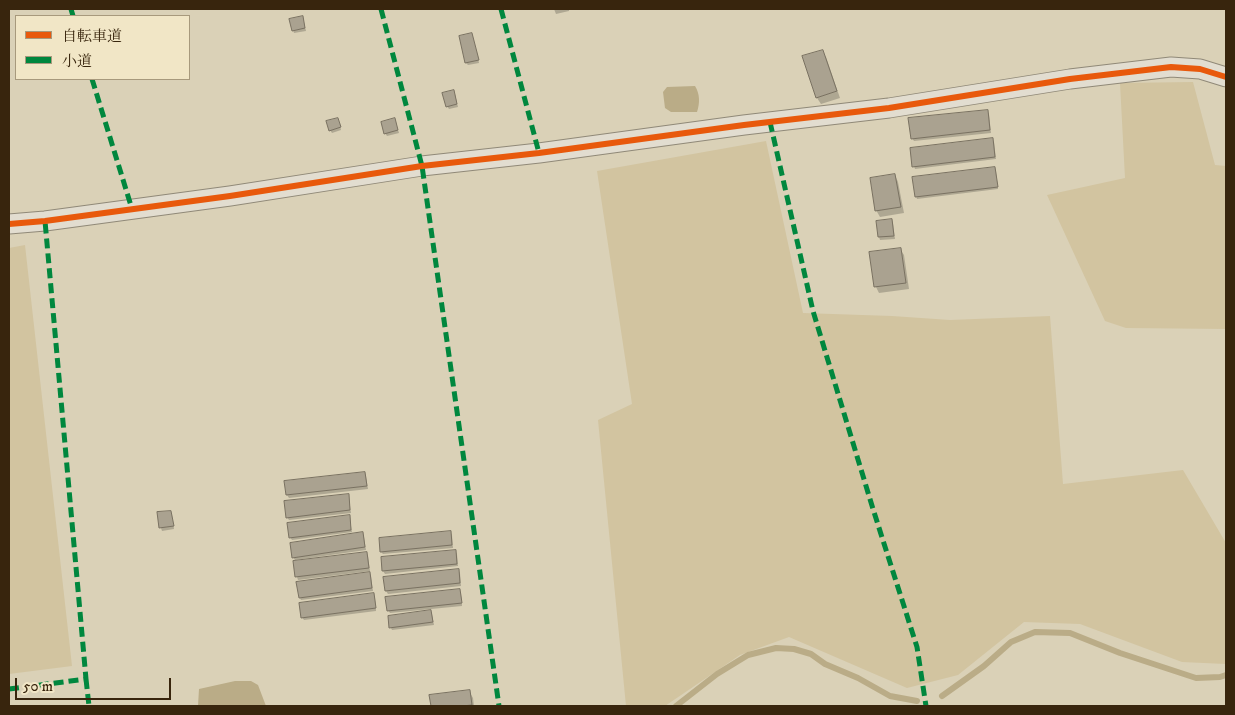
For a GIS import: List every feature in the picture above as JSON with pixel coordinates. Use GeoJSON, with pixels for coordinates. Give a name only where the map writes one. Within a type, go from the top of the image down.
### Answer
{"type":"FeatureCollection","features":[{"type":"Feature","properties":{"kind":"street"},"geometry":{"type":"LineString","coordinates":[[9,224],[45,221],[220,197],[422,166],[889,108],[1070,79],[1171,67],[1200,69],[1226,77]]}},
{"type":"Feature","properties":{"kind":"shaded area"},"geometry":{"type":"Polygon","coordinates":[[[1193,82],[1215,165],[1226,166],[1226,329],[1126,328],[1105,321],[1047,195],[1125,178],[1120,83],[1193,82]]]}},
{"type":"Feature","properties":{"kind":"shaded area"},"geometry":{"type":"Polygon","coordinates":[[[695,86],[699,99],[697,112],[671,112],[665,108],[663,92],[667,87],[695,86]]]}},
{"type":"Feature","properties":{"kind":"shaded area"},"geometry":{"type":"Polygon","coordinates":[[[766,141],[803,313],[950,320],[1050,316],[1063,484],[1183,470],[1226,543],[1226,664],[1182,662],[1080,624],[1024,622],[958,675],[907,688],[789,637],[740,655],[665,706],[626,706],[598,420],[632,404],[597,171],[766,141]]]}},
{"type":"Feature","properties":{"kind":"shaded area"},"geometry":{"type":"Polygon","coordinates":[[[25,245],[72,666],[9,674],[9,248],[25,245]]]}},
{"type":"Feature","properties":{"kind":"shaded area"},"geometry":{"type":"Polygon","coordinates":[[[235,681],[251,681],[258,685],[266,706],[198,706],[199,689],[235,681]]]}},
{"type":"Feature","properties":{"kind":"building"},"geometry":{"type":"Polygon","coordinates":[[[303,16],[305,28],[292,31],[289,19],[303,16]]]}},
{"type":"Feature","properties":{"kind":"building"},"geometry":{"type":"Polygon","coordinates":[[[472,33],[479,60],[465,63],[459,36],[472,33]]]}},
{"type":"Feature","properties":{"kind":"building"},"geometry":{"type":"Polygon","coordinates":[[[823,50],[837,91],[816,98],[802,56],[823,50]]]}},
{"type":"Feature","properties":{"kind":"building"},"geometry":{"type":"Polygon","coordinates":[[[454,90],[457,104],[446,107],[442,93],[454,90]]]}},
{"type":"Feature","properties":{"kind":"building"},"geometry":{"type":"Polygon","coordinates":[[[988,110],[990,130],[911,139],[908,118],[988,110]]]}},
{"type":"Feature","properties":{"kind":"building"},"geometry":{"type":"Polygon","coordinates":[[[338,118],[341,127],[329,131],[326,121],[338,118]]]}},
{"type":"Feature","properties":{"kind":"building"},"geometry":{"type":"Polygon","coordinates":[[[395,118],[398,130],[384,134],[381,122],[395,118]]]}},
{"type":"Feature","properties":{"kind":"building"},"geometry":{"type":"Polygon","coordinates":[[[993,138],[995,157],[912,167],[910,148],[993,138]]]}},
{"type":"Feature","properties":{"kind":"building"},"geometry":{"type":"Polygon","coordinates":[[[995,167],[998,187],[915,197],[912,177],[995,167]]]}},
{"type":"Feature","properties":{"kind":"building"},"geometry":{"type":"Polygon","coordinates":[[[895,174],[901,207],[875,211],[870,178],[895,174]]]}},
{"type":"Feature","properties":{"kind":"building"},"geometry":{"type":"Polygon","coordinates":[[[892,219],[894,236],[878,237],[876,221],[892,219]]]}},
{"type":"Feature","properties":{"kind":"building"},"geometry":{"type":"Polygon","coordinates":[[[901,248],[906,283],[874,287],[869,252],[901,248]]]}},
{"type":"Feature","properties":{"kind":"building"},"geometry":{"type":"Polygon","coordinates":[[[365,472],[367,486],[286,495],[284,481],[365,472]]]}},
{"type":"Feature","properties":{"kind":"building"},"geometry":{"type":"Polygon","coordinates":[[[349,494],[350,510],[286,518],[284,501],[349,494]]]}},
{"type":"Feature","properties":{"kind":"building"},"geometry":{"type":"Polygon","coordinates":[[[171,511],[174,526],[159,528],[157,512],[171,511]]]}},
{"type":"Feature","properties":{"kind":"building"},"geometry":{"type":"Polygon","coordinates":[[[350,515],[351,530],[289,538],[287,523],[350,515]]]}},
{"type":"Feature","properties":{"kind":"building"},"geometry":{"type":"Polygon","coordinates":[[[451,531],[452,545],[380,552],[379,538],[451,531]]]}},
{"type":"Feature","properties":{"kind":"building"},"geometry":{"type":"Polygon","coordinates":[[[363,532],[365,547],[292,558],[290,543],[363,532]]]}},
{"type":"Feature","properties":{"kind":"building"},"geometry":{"type":"Polygon","coordinates":[[[456,550],[457,564],[382,571],[381,557],[456,550]]]}},
{"type":"Feature","properties":{"kind":"building"},"geometry":{"type":"Polygon","coordinates":[[[367,552],[369,568],[295,577],[293,561],[367,552]]]}},
{"type":"Feature","properties":{"kind":"building"},"geometry":{"type":"Polygon","coordinates":[[[459,569],[460,583],[385,591],[383,577],[459,569]]]}},
{"type":"Feature","properties":{"kind":"building"},"geometry":{"type":"Polygon","coordinates":[[[370,572],[372,588],[299,598],[296,582],[370,572]]]}},
{"type":"Feature","properties":{"kind":"building"},"geometry":{"type":"Polygon","coordinates":[[[460,589],[462,603],[387,611],[385,597],[460,589]]]}},
{"type":"Feature","properties":{"kind":"building"},"geometry":{"type":"Polygon","coordinates":[[[374,593],[376,608],[301,618],[299,603],[374,593]]]}},
{"type":"Feature","properties":{"kind":"building"},"geometry":{"type":"Polygon","coordinates":[[[431,610],[433,622],[389,628],[388,616],[431,610]]]}},
{"type":"Feature","properties":{"kind":"building"},"geometry":{"type":"Polygon","coordinates":[[[470,690],[472,705],[431,706],[429,695],[470,690]]]}},
{"type":"Feature","properties":{"kind":"waterway"},"geometry":{"type":"LineString","coordinates":[[942,696],[984,666],[1011,642],[1035,632],[1070,633],[1120,653],[1196,678],[1226,675]]}},
{"type":"Feature","properties":{"kind":"waterway"},"geometry":{"type":"LineString","coordinates":[[676,706],[717,674],[748,655],[776,648],[794,649],[811,654],[825,664],[858,678],[890,696],[917,701]]}},
{"type":"Feature","properties":{"kind":"marked path"},"geometry":{"type":"LineString","coordinates":[[71,9],[73,15]]}},
{"type":"Feature","properties":{"kind":"marked path"},"geometry":{"type":"LineString","coordinates":[[381,9],[422,166],[499,706]]}},
{"type":"Feature","properties":{"kind":"marked path"},"geometry":{"type":"LineString","coordinates":[[501,9],[539,153]]}},
{"type":"Feature","properties":{"kind":"marked path"},"geometry":{"type":"LineString","coordinates":[[92,80],[132,209]]}},
{"type":"Feature","properties":{"kind":"marked path"},"geometry":{"type":"LineString","coordinates":[[770,122],[813,311],[917,647],[926,706]]}},
{"type":"Feature","properties":{"kind":"marked path"},"geometry":{"type":"LineString","coordinates":[[9,689],[86,679],[45,221]]}},
{"type":"Feature","properties":{"kind":"marked path"},"geometry":{"type":"LineString","coordinates":[[86,679],[89,706]]}},
{"type":"Feature","properties":{"kind":"cycle path"},"geometry":{"type":"LineString","coordinates":[[9,224],[45,221],[230,196],[422,166],[539,153],[744,125],[889,108],[1070,79],[1171,67],[1200,69],[1226,77]]}}]}
